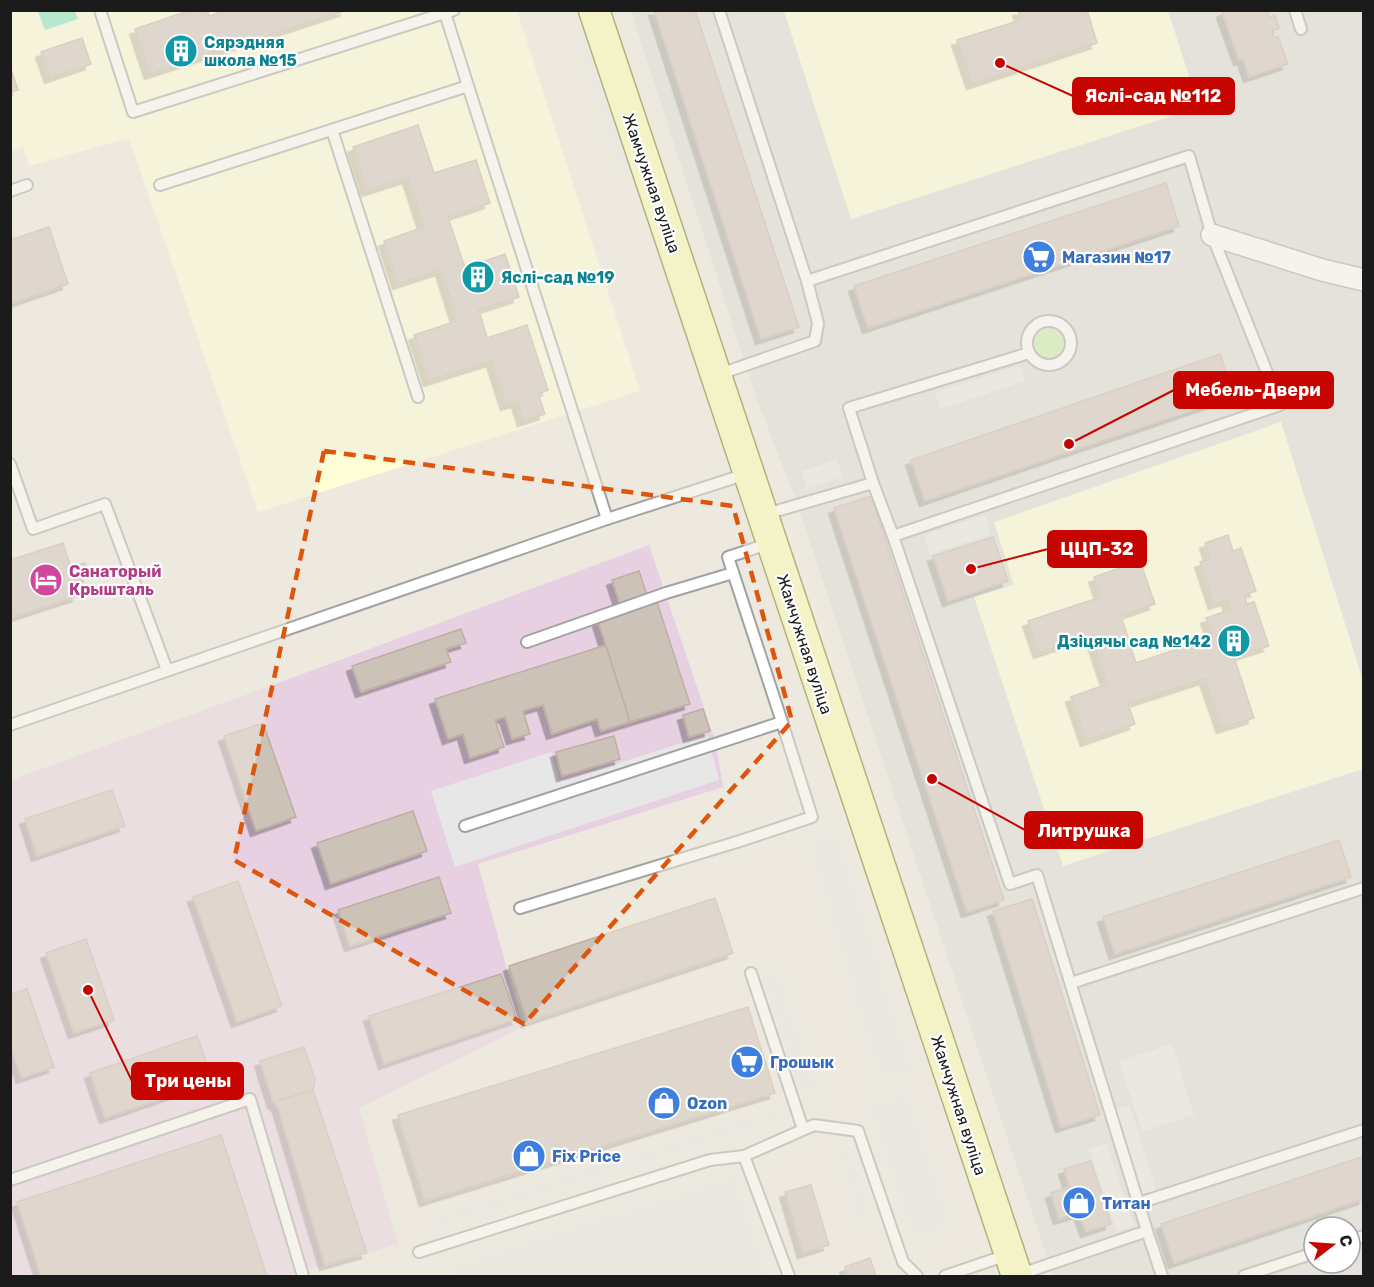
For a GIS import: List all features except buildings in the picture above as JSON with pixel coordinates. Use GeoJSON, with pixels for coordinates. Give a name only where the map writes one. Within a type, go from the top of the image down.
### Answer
{"type":"FeatureCollection","features":[{"type":"Feature","properties":{"kind":"main road","name":"Жамчужная вуліца"},"geometry":{"type":"LineString","coordinates":[[594,10],[1014,1271]]}},
{"type":"Feature","properties":{"kind":"street"},"geometry":{"type":"LineString","coordinates":[[1212,235],[1322,270],[1364,280]]}},
{"type":"Feature","properties":{"kind":"lane"},"geometry":{"type":"LineString","coordinates":[[100,10],[133,112],[449,12],[468,86],[607,519]]}},
{"type":"Feature","properties":{"kind":"lane"},"geometry":{"type":"LineString","coordinates":[[716,375],[815,341],[818,323],[807,281],[719,10]]}},
{"type":"Feature","properties":{"kind":"lane"},"geometry":{"type":"LineString","coordinates":[[1295,10],[1301,30]]}},
{"type":"Feature","properties":{"kind":"lane"},"geometry":{"type":"LineString","coordinates":[[160,185],[468,86]]}},
{"type":"Feature","properties":{"kind":"lane"},"geometry":{"type":"LineString","coordinates":[[332,130],[418,397]]}},
{"type":"Feature","properties":{"kind":"lane"},"geometry":{"type":"LineString","coordinates":[[807,281],[1190,156],[1212,235],[1280,405],[893,536]]}},
{"type":"Feature","properties":{"kind":"lane"},"geometry":{"type":"LineString","coordinates":[[10,190],[27,185]]}},
{"type":"Feature","properties":{"kind":"lane"},"geometry":{"type":"LineString","coordinates":[[1053,322],[1066,330],[1071,346],[1065,358],[1059,363],[1046,365],[1035,361],[1029,353],[1027,340],[1032,329],[1038,324],[1053,322]]}},
{"type":"Feature","properties":{"kind":"lane"},"geometry":{"type":"LineString","coordinates":[[1029,353],[849,408],[1010,884],[1037,875],[1162,1276]]}},
{"type":"Feature","properties":{"kind":"lane"},"geometry":{"type":"LineString","coordinates":[[10,464],[33,529],[105,504],[167,670]]}},
{"type":"Feature","properties":{"kind":"lane"},"geometry":{"type":"LineString","coordinates":[[10,725],[607,519],[749,473]]}},
{"type":"Feature","properties":{"kind":"lane"},"geometry":{"type":"LineString","coordinates":[[762,515],[873,483]]}},
{"type":"Feature","properties":{"kind":"lane"},"geometry":{"type":"LineString","coordinates":[[520,908],[812,817],[728,558],[772,543]]}},
{"type":"Feature","properties":{"kind":"lane"},"geometry":{"type":"LineString","coordinates":[[527,642],[666,593],[733,573]]}},
{"type":"Feature","properties":{"kind":"lane"},"geometry":{"type":"LineString","coordinates":[[465,826],[782,722]]}},
{"type":"Feature","properties":{"kind":"lane"},"geometry":{"type":"LineString","coordinates":[[1071,983],[1364,888]]}},
{"type":"Feature","properties":{"kind":"lane"},"geometry":{"type":"LineString","coordinates":[[751,973],[803,1129]]}},
{"type":"Feature","properties":{"kind":"lane"},"geometry":{"type":"LineString","coordinates":[[10,1180],[250,1099],[303,1276]]}},
{"type":"Feature","properties":{"kind":"lane"},"geometry":{"type":"LineString","coordinates":[[419,1252],[710,1160],[744,1156],[814,1125],[858,1131],[903,1262],[917,1276]]}},
{"type":"Feature","properties":{"kind":"lane"},"geometry":{"type":"LineString","coordinates":[[1139,1203],[1364,1130]]}},
{"type":"Feature","properties":{"kind":"lane"},"geometry":{"type":"LineString","coordinates":[[744,1156],[789,1276]]}},
{"type":"Feature","properties":{"kind":"lane"},"geometry":{"type":"LineString","coordinates":[[945,1276],[1014,1271],[1148,1231]]}},
{"type":"Feature","properties":{"kind":"lane"},"geometry":{"type":"LineString","coordinates":[[1244,1276],[1302,1257]]}},
{"type":"Feature","properties":{"kind":"highlighted area"},"geometry":{"type":"Polygon","coordinates":[[[324,451],[733,506],[792,721],[524,1024],[234,860],[324,451]]]}},
{"type":"Feature","properties":{"kind":"shaded area"},"geometry":{"type":"Polygon","coordinates":[[[10,11],[517,11],[640,391],[258,512],[129,138],[29,166],[23,147],[11,152],[10,11]]]}},
{"type":"Feature","properties":{"kind":"shaded area"},"geometry":{"type":"Polygon","coordinates":[[[631,11],[1363,11],[1363,1276],[1053,1276],[798,505],[757,400],[631,11]]]}},
{"type":"Feature","properties":{"kind":"shaded area"},"geometry":{"type":"Polygon","coordinates":[[[784,11],[1168,11],[1199,107],[851,219],[784,11]]]}},
{"type":"Feature","properties":{"kind":"shaded area"},"geometry":{"type":"Polygon","coordinates":[[[588,20],[641,181],[621,174],[578,43],[588,20]]]}},
{"type":"Feature","properties":{"kind":"shaded area"},"geometry":{"type":"Polygon","coordinates":[[[1020,365],[1025,381],[940,409],[935,393],[1020,365]]]}},
{"type":"Feature","properties":{"kind":"shaded area"},"geometry":{"type":"Polygon","coordinates":[[[1281,422],[1363,680],[1363,769],[1063,866],[974,597],[1014,585],[994,522],[1281,422]]]}},
{"type":"Feature","properties":{"kind":"shaded area"},"geometry":{"type":"Polygon","coordinates":[[[837,459],[843,477],[807,489],[801,472],[837,459]]]}},
{"type":"Feature","properties":{"kind":"shaded area"},"geometry":{"type":"Polygon","coordinates":[[[985,515],[991,534],[930,554],[924,535],[985,515]]]}},
{"type":"Feature","properties":{"kind":"shaded area"},"geometry":{"type":"Polygon","coordinates":[[[649,545],[716,743],[723,787],[478,864],[523,1027],[359,1108],[398,1244],[288,1276],[11,1276],[11,780],[649,545]]]}},
{"type":"Feature","properties":{"kind":"shaded area"},"geometry":{"type":"Polygon","coordinates":[[[707,735],[719,780],[455,867],[431,791],[551,752],[559,782],[707,735]]]}},
{"type":"Feature","properties":{"kind":"shaded area"},"geometry":{"type":"Polygon","coordinates":[[[839,834],[914,1071],[878,1078],[808,844],[839,834]]]}},
{"type":"Feature","properties":{"kind":"shaded area"},"geometry":{"type":"Polygon","coordinates":[[[777,968],[819,1090],[803,1095],[761,973],[777,968]]]}},
{"type":"Feature","properties":{"kind":"shaded area"},"geometry":{"type":"Polygon","coordinates":[[[1172,1044],[1194,1115],[1142,1132],[1119,1061],[1172,1044]]]}},
{"type":"Feature","properties":{"kind":"shaded area"},"geometry":{"type":"Polygon","coordinates":[[[909,1092],[953,1227],[912,1240],[868,1105],[909,1092]]]}},
{"type":"Feature","properties":{"kind":"shaded area"},"geometry":{"type":"Polygon","coordinates":[[[1130,1105],[1157,1194],[1140,1199],[1113,1110],[1130,1105]]]}},
{"type":"Feature","properties":{"kind":"shaded area"},"geometry":{"type":"Polygon","coordinates":[[[775,1109],[779,1120],[436,1228],[432,1217],[775,1109]]]}},
{"type":"Feature","properties":{"kind":"shaded area"},"geometry":{"type":"Polygon","coordinates":[[[1106,1143],[1134,1226],[1117,1232],[1089,1149],[1106,1143]]]}},
{"type":"Feature","properties":{"kind":"shaded area"},"geometry":{"type":"Polygon","coordinates":[[[849,1146],[872,1224],[860,1227],[838,1149],[849,1146]]]}},
{"type":"Feature","properties":{"kind":"shaded area"},"geometry":{"type":"Polygon","coordinates":[[[734,1174],[769,1276],[457,1276],[453,1265],[734,1174]]]}},
{"type":"Feature","properties":{"kind":"green space"},"geometry":{"type":"Polygon","coordinates":[[[38,11],[75,11],[78,19],[45,30],[38,11]]]}},
{"type":"Feature","properties":{"kind":"green space"},"geometry":{"type":"Polygon","coordinates":[[[1049,329],[1059,334],[1064,344],[1059,354],[1049,359],[1039,354],[1034,344],[1039,334],[1049,329]]]}},
{"type":"Feature","properties":{"kind":"place","name":"Сярэдняя школа №15"},"geometry":{"type":"Point","coordinates":[181,51]}},
{"type":"Feature","properties":{"kind":"place","name":"Яслі-сад №112"},"geometry":{"type":"Point","coordinates":[1000,63]}},
{"type":"Feature","properties":{"kind":"place","name":"Магазин №17"},"geometry":{"type":"Point","coordinates":[1039,257]}},
{"type":"Feature","properties":{"kind":"place","name":"Яслі-сад №19"},"geometry":{"type":"Point","coordinates":[478,277]}},
{"type":"Feature","properties":{"kind":"place","name":"Мебель-Двери"},"geometry":{"type":"Point","coordinates":[1069,444]}},
{"type":"Feature","properties":{"kind":"place","name":"ЦЦП-32"},"geometry":{"type":"Point","coordinates":[971,569]}},
{"type":"Feature","properties":{"kind":"place","name":"Санаторый Крышталь"},"geometry":{"type":"Point","coordinates":[46,580]}},
{"type":"Feature","properties":{"kind":"place","name":"Дзіцячы сад №142"},"geometry":{"type":"Point","coordinates":[1234,641]}},
{"type":"Feature","properties":{"kind":"place","name":"Литрушка"},"geometry":{"type":"Point","coordinates":[932,779]}},
{"type":"Feature","properties":{"kind":"place","name":"Три цены"},"geometry":{"type":"Point","coordinates":[88,990]}},
{"type":"Feature","properties":{"kind":"place","name":"Грошык"},"geometry":{"type":"Point","coordinates":[747,1062]}},
{"type":"Feature","properties":{"kind":"place","name":"Ozon"},"geometry":{"type":"Point","coordinates":[664,1103]}},
{"type":"Feature","properties":{"kind":"place","name":"Fix Price"},"geometry":{"type":"Point","coordinates":[529,1156]}},
{"type":"Feature","properties":{"kind":"place","name":"Титан"},"geometry":{"type":"Point","coordinates":[1079,1203]}}]}
